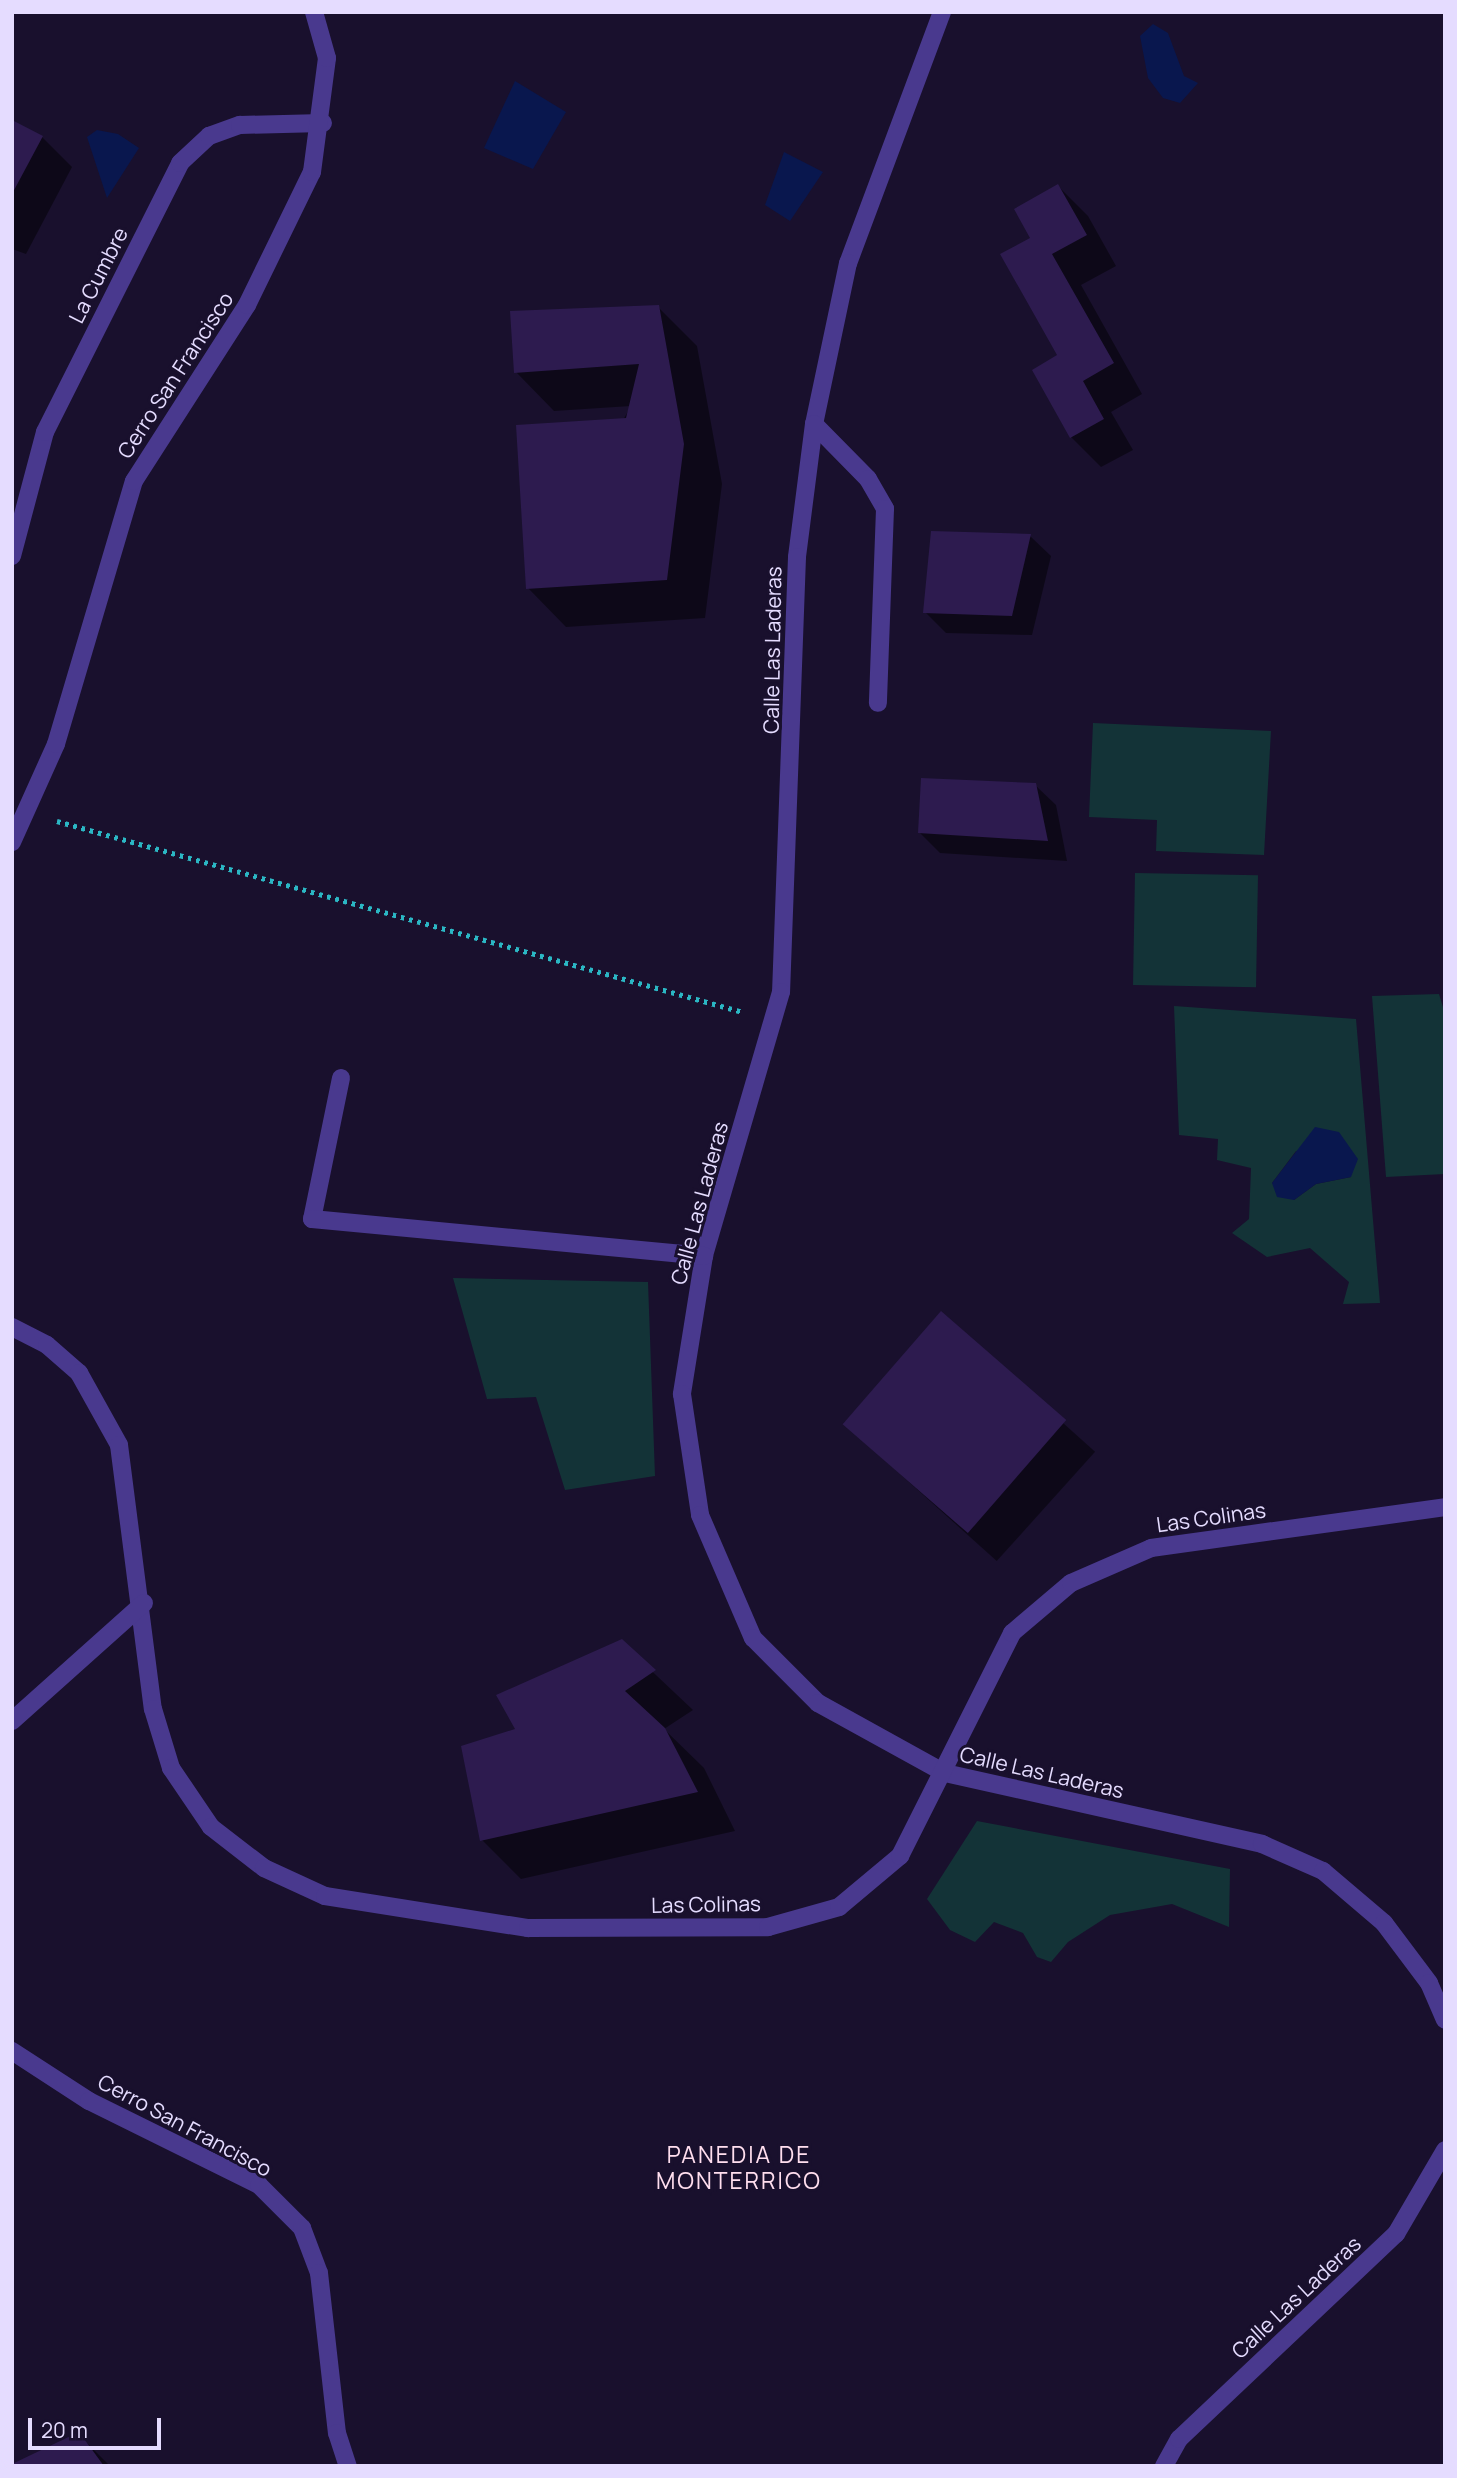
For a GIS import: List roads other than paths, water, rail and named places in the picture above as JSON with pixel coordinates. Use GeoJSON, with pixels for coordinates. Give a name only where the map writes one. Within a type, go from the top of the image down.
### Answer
{"type":"FeatureCollection","features":[{"type":"Feature","properties":{"kind":"street","name":"Cerro San Francisco"},"geometry":{"type":"LineString","coordinates":[[12,842],[56,744],[134,481],[253,293],[312,172],[323,123],[327,58],[314,12]]}},
{"type":"Feature","properties":{"kind":"street","name":"Calle Las Laderas"},"geometry":{"type":"LineString","coordinates":[[942,12],[848,264],[814,424],[797,557],[790,856],[781,992],[704,1256],[682,1394],[700,1515],[753,1638],[818,1703],[944,1773],[1262,1844],[1323,1871],[1384,1923],[1429,1983],[1445,2020]]}},
{"type":"Feature","properties":{"kind":"street","name":"La Cumbre"},"geometry":{"type":"LineString","coordinates":[[12,556],[45,432],[180,163],[209,136],[240,125],[323,123]]}},
{"type":"Feature","properties":{"kind":"street"},"geometry":{"type":"LineString","coordinates":[[814,424],[867,479],[885,509],[878,703]]}},
{"type":"Feature","properties":{"kind":"street"},"geometry":{"type":"LineString","coordinates":[[341,1078],[312,1219],[704,1256]]}},
{"type":"Feature","properties":{"kind":"street"},"geometry":{"type":"LineString","coordinates":[[12,1327],[47,1345],[79,1373],[103,1407],[119,1445],[144,1603],[12,1721]]}},
{"type":"Feature","properties":{"kind":"street","name":"Las Colinas"},"geometry":{"type":"LineString","coordinates":[[144,1603],[153,1709],[171,1768],[211,1827],[264,1868],[325,1896],[528,1928],[768,1927],[839,1907],[900,1856],[944,1773],[980,1688],[1012,1633],[1071,1583],[1151,1548],[1445,1507]]}},
{"type":"Feature","properties":{"kind":"street","name":"Cerro San Francisco"},"geometry":{"type":"LineString","coordinates":[[12,2051],[89,2101],[259,2185],[302,2228],[319,2273],[337,2433],[348,2466]]}},
{"type":"Feature","properties":{"kind":"street","name":"Calle Las Laderas"},"geometry":{"type":"LineString","coordinates":[[1164,2466],[1179,2440],[1396,2234],[1445,2150]]}},
{"type":"Feature","properties":{"kind":"district","name":"PANEDIA DE MONTERRICO"},"geometry":{"type":"Point","coordinates":[739,2167]}}]}
